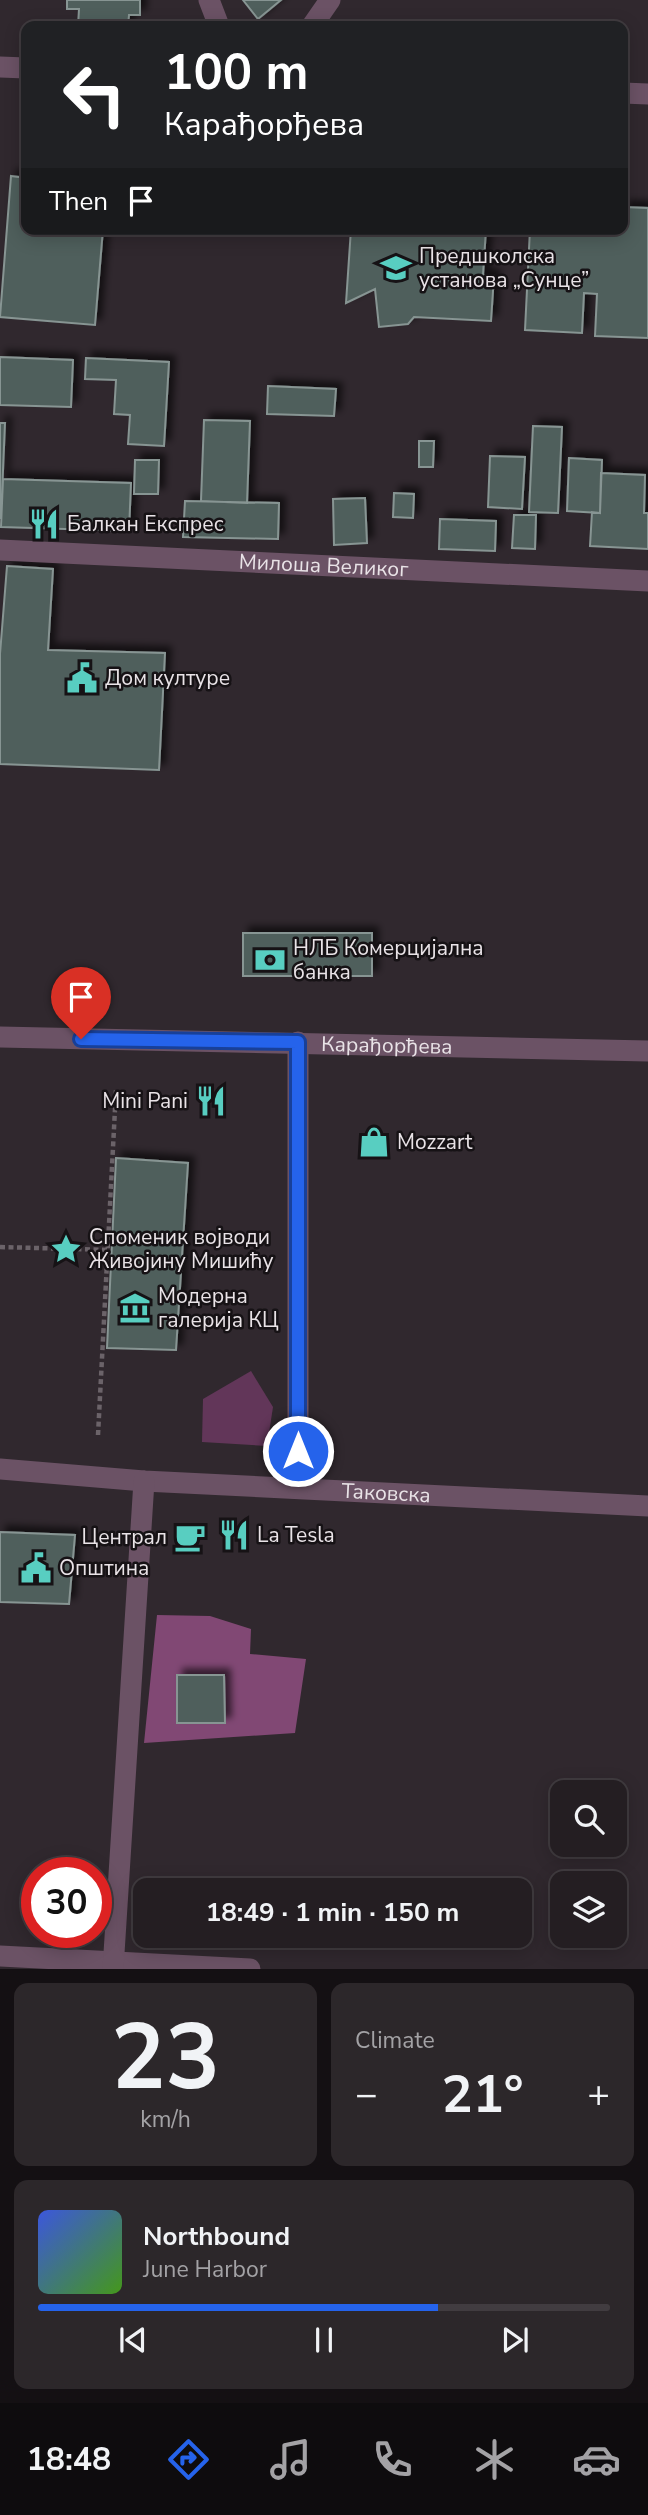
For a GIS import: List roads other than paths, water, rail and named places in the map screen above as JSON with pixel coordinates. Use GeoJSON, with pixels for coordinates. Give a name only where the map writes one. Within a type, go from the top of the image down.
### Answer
{"type":"FeatureCollection","features":[{"type":"Feature","properties":{"kind":"street"},"geometry":{"type":"LineString","coordinates":[[209,0],[217,21]]}},
{"type":"Feature","properties":{"kind":"street"},"geometry":{"type":"LineString","coordinates":[[315,21],[330,0]]}},
{"type":"Feature","properties":{"kind":"street"},"geometry":{"type":"LineString","coordinates":[[0,67],[21,68]]}},
{"type":"Feature","properties":{"kind":"street"},"geometry":{"type":"LineString","coordinates":[[628,93],[648,94]]}},
{"type":"Feature","properties":{"kind":"street","name":"Милоша Великог"},"geometry":{"type":"LineString","coordinates":[[0,550],[648,581]]}},
{"type":"Feature","properties":{"kind":"street","name":"Карађорђева"},"geometry":{"type":"LineString","coordinates":[[0,1037],[648,1051]]}},
{"type":"Feature","properties":{"kind":"street"},"geometry":{"type":"LineString","coordinates":[[298,1042],[298,1488]]}},
{"type":"Feature","properties":{"kind":"street","name":"Таковска"},"geometry":{"type":"LineString","coordinates":[[0,1469],[144,1481],[648,1506]]}},
{"type":"Feature","properties":{"kind":"street"},"geometry":{"type":"LineString","coordinates":[[113,1965],[144,1481]]}},
{"type":"Feature","properties":{"kind":"street"},"geometry":{"type":"LineString","coordinates":[[0,1956],[113,1965],[250,1969]]}},
{"type":"Feature","properties":{"kind":"place","name":"Предшколска установа „Сунце”"},"geometry":{"type":"Point","coordinates":[396,268]}},
{"type":"Feature","properties":{"kind":"place","name":"Балкан Експрес"},"geometry":{"type":"Point","coordinates":[44,524]}},
{"type":"Feature","properties":{"kind":"place","name":"Дом културе"},"geometry":{"type":"Point","coordinates":[82,678]}},
{"type":"Feature","properties":{"kind":"place","name":"НЛБ Комерцијална банка"},"geometry":{"type":"Point","coordinates":[270,960]}},
{"type":"Feature","properties":{"kind":"place","name":"Mini Pani"},"geometry":{"type":"Point","coordinates":[211,1101]}},
{"type":"Feature","properties":{"kind":"place","name":"Mozzart"},"geometry":{"type":"Point","coordinates":[374,1142]}},
{"type":"Feature","properties":{"kind":"place","name":"Споменик војводи Живојину Мишићу"},"geometry":{"type":"Point","coordinates":[66,1249]}},
{"type":"Feature","properties":{"kind":"place","name":"Модерна галерија КЦ"},"geometry":{"type":"Point","coordinates":[135,1308]}},
{"type":"Feature","properties":{"kind":"place","name":"La Tesla"},"geometry":{"type":"Point","coordinates":[234,1535]}},
{"type":"Feature","properties":{"kind":"place","name":"Централ"},"geometry":{"type":"Point","coordinates":[190,1537]}},
{"type":"Feature","properties":{"kind":"place","name":"Општина"},"geometry":{"type":"Point","coordinates":[36,1568]}}]}
